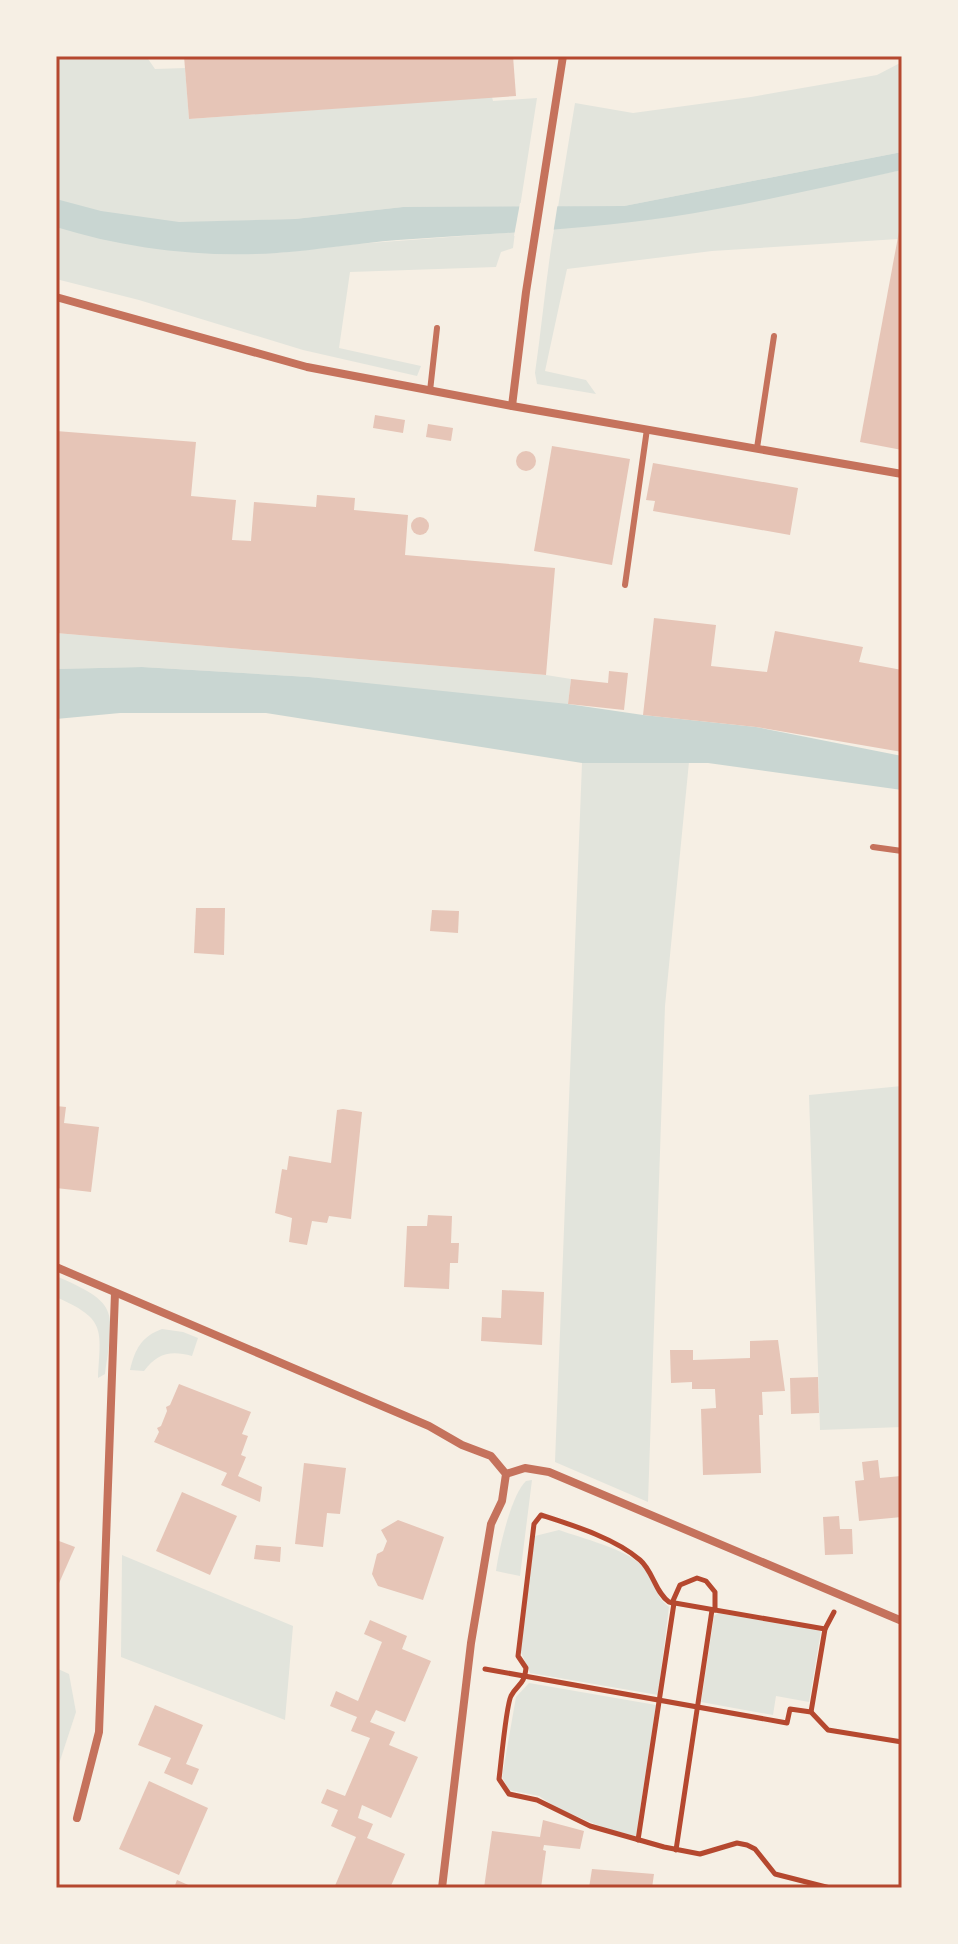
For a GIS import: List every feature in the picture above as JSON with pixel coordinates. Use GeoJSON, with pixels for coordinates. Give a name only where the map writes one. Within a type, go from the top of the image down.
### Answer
{"type":"FeatureCollection","features":[{"type":"Feature","properties":{"kind":"street"},"geometry":{"type":"LineString","coordinates":[[512,406],[526,292],[563,56]]}},
{"type":"Feature","properties":{"kind":"street"},"geometry":{"type":"LineString","coordinates":[[56,297],[307,367],[902,474]]}},
{"type":"Feature","properties":{"kind":"street"},"geometry":{"type":"LineString","coordinates":[[56,1267],[429,1426],[462,1445],[491,1456],[506,1474],[502,1501],[489,1534],[468,1666],[442,1888]]}},
{"type":"Feature","properties":{"kind":"street"},"geometry":{"type":"LineString","coordinates":[[77,1818],[99,1732],[115,1293]]}},
{"type":"Feature","properties":{"kind":"street"},"geometry":{"type":"LineString","coordinates":[[506,1474],[525,1468],[549,1472],[902,1621]]}},
{"type":"Feature","properties":{"kind":"lane"},"geometry":{"type":"LineString","coordinates":[[430,391],[437,328]]}},
{"type":"Feature","properties":{"kind":"lane"},"geometry":{"type":"LineString","coordinates":[[757,448],[774,336]]}},
{"type":"Feature","properties":{"kind":"lane"},"geometry":{"type":"LineString","coordinates":[[625,585],[647,429]]}},
{"type":"Feature","properties":{"kind":"lane"},"geometry":{"type":"LineString","coordinates":[[873,847],[902,851]]}},
{"type":"Feature","properties":{"kind":"path"},"geometry":{"type":"LineString","coordinates":[[825,1629],[673,1603],[663,1597],[648,1568],[638,1557],[586,1529],[541,1515],[534,1524],[521,1616],[518,1656],[526,1668],[525,1677],[523,1684],[511,1696],[499,1779],[509,1794],[537,1800],[590,1826],[700,1854],[737,1843],[747,1845],[755,1849],[775,1874],[830,1888]]}},
{"type":"Feature","properties":{"kind":"path"},"geometry":{"type":"LineString","coordinates":[[638,1840],[673,1603],[680,1585],[697,1578],[706,1581],[715,1592],[714,1610],[676,1850]]}},
{"type":"Feature","properties":{"kind":"path"},"geometry":{"type":"LineString","coordinates":[[811,1712],[825,1629],[843,1597]]}},
{"type":"Feature","properties":{"kind":"path"},"geometry":{"type":"LineString","coordinates":[[468,1666],[787,1723],[790,1709],[811,1712],[828,1730],[902,1742]]}},
{"type":"Feature","properties":{"kind":"shaded area"},"geometry":{"type":"Polygon","coordinates":[[[56,56],[146,56],[155,69],[185,68],[189,119],[492,97],[493,101],[537,98],[520,207],[403,207],[295,219],[201,222],[278,253],[515,232],[513,248],[501,252],[496,267],[350,272],[339,348],[421,366],[417,376],[303,350],[139,300],[56,279],[56,56]]]}},
{"type":"Feature","properties":{"kind":"shaded area"},"geometry":{"type":"Polygon","coordinates":[[[902,62],[902,152],[624,206],[558,207],[575,103],[633,113],[877,75],[902,62]]]}},
{"type":"Feature","properties":{"kind":"shaded area"},"geometry":{"type":"Polygon","coordinates":[[[902,152],[902,170],[699,212],[568,228],[398,240],[292,252],[221,254],[138,246],[56,227],[56,199],[101,211],[179,222],[295,219],[403,207],[624,206],[902,152]]]}},
{"type":"Feature","properties":{"kind":"shaded area"},"geometry":{"type":"Polygon","coordinates":[[[902,170],[902,217],[898,239],[712,251],[567,269],[545,371],[586,380],[596,394],[537,384],[535,373],[554,229],[671,216],[902,170]]]}},
{"type":"Feature","properties":{"kind":"shaded area"},"geometry":{"type":"Polygon","coordinates":[[[56,633],[571,679],[568,704],[561,709],[309,677],[142,667],[56,669],[56,633]]]}},
{"type":"Feature","properties":{"kind":"shaded area"},"geometry":{"type":"Polygon","coordinates":[[[142,667],[309,677],[756,727],[902,756],[902,790],[708,763],[582,763],[266,713],[120,713],[56,719],[56,669],[142,667]]]}},
{"type":"Feature","properties":{"kind":"shaded area"},"geometry":{"type":"Polygon","coordinates":[[[689,762],[665,1006],[648,1502],[555,1462],[582,763],[689,762]]]}},
{"type":"Feature","properties":{"kind":"shaded area"},"geometry":{"type":"Polygon","coordinates":[[[902,1086],[902,1427],[820,1430],[809,1095],[902,1086]]]}},
{"type":"Feature","properties":{"kind":"shaded area"},"geometry":{"type":"Polygon","coordinates":[[[56,1276],[91,1294],[108,1311],[110,1335],[105,1374],[98,1378],[100,1347],[97,1327],[84,1312],[56,1297],[56,1276]]]}},
{"type":"Feature","properties":{"kind":"shaded area"},"geometry":{"type":"Polygon","coordinates":[[[162,1329],[198,1338],[192,1356],[165,1354],[144,1371],[130,1370],[140,1344],[162,1329]]]}},
{"type":"Feature","properties":{"kind":"shaded area"},"geometry":{"type":"Polygon","coordinates":[[[532,1480],[520,1576],[496,1571],[515,1498],[526,1481],[532,1480]]]}},
{"type":"Feature","properties":{"kind":"shaded area"},"geometry":{"type":"Polygon","coordinates":[[[559,1530],[634,1559],[645,1570],[660,1598],[669,1607],[658,1695],[530,1673],[520,1650],[535,1536],[559,1530]]]}},
{"type":"Feature","properties":{"kind":"shaded area"},"geometry":{"type":"Polygon","coordinates":[[[122,1555],[293,1626],[285,1720],[121,1657],[122,1555]]]}},
{"type":"Feature","properties":{"kind":"shaded area"},"geometry":{"type":"Polygon","coordinates":[[[718,1613],[821,1631],[809,1702],[776,1696],[773,1715],[701,1702],[714,1616],[718,1613]]]}},
{"type":"Feature","properties":{"kind":"shaded area"},"geometry":{"type":"Polygon","coordinates":[[[56,1668],[69,1674],[76,1712],[56,1773],[56,1668]]]}},
{"type":"Feature","properties":{"kind":"shaded area"},"geometry":{"type":"Polygon","coordinates":[[[529,1683],[656,1705],[636,1836],[604,1828],[557,1808],[539,1796],[509,1790],[502,1777],[516,1697],[529,1683]]]}},
{"type":"Feature","properties":{"kind":"pier"},"geometry":{"type":"Polygon","coordinates":[[[558,202],[553,234],[514,236],[520,203],[558,202]]]}},
{"type":"Feature","properties":{"kind":"building"},"geometry":{"type":"Polygon","coordinates":[[[184,56],[513,56],[516,96],[189,119],[184,56]]]}},
{"type":"Feature","properties":{"kind":"building"},"geometry":{"type":"Polygon","coordinates":[[[902,226],[902,450],[860,442],[902,226]]]}},
{"type":"Feature","properties":{"kind":"building"},"geometry":{"type":"Polygon","coordinates":[[[375,415],[405,420],[403,433],[373,428],[375,415]]]}},
{"type":"Feature","properties":{"kind":"building"},"geometry":{"type":"Polygon","coordinates":[[[428,424],[453,428],[451,441],[426,437],[428,424]]]}},
{"type":"Feature","properties":{"kind":"building"},"geometry":{"type":"Polygon","coordinates":[[[56,431],[196,442],[191,496],[236,500],[232,540],[251,541],[254,502],[316,507],[317,495],[355,498],[354,510],[408,515],[405,555],[555,568],[546,675],[56,633],[56,431]]]}},
{"type":"Feature","properties":{"kind":"building"},"geometry":{"type":"Polygon","coordinates":[[[552,446],[630,459],[612,565],[534,551],[552,446]]]}},
{"type":"Feature","properties":{"kind":"building"},"geometry":{"type":"Polygon","coordinates":[[[526,451],[533,454],[536,461],[533,468],[526,471],[519,468],[516,461],[519,454],[526,451]]]}},
{"type":"Feature","properties":{"kind":"building"},"geometry":{"type":"Polygon","coordinates":[[[653,463],[798,488],[790,535],[653,511],[655,501],[646,500],[653,463]]]}},
{"type":"Feature","properties":{"kind":"building"},"geometry":{"type":"Polygon","coordinates":[[[416,517],[424,517],[429,526],[427,533],[416,535],[411,530],[411,522],[416,517]]]}},
{"type":"Feature","properties":{"kind":"building"},"geometry":{"type":"Polygon","coordinates":[[[654,618],[716,625],[711,666],[767,672],[775,631],[863,647],[859,662],[902,670],[902,752],[756,727],[643,715],[654,618]]]}},
{"type":"Feature","properties":{"kind":"building"},"geometry":{"type":"Polygon","coordinates":[[[609,671],[628,673],[624,710],[568,704],[571,679],[608,683],[609,671]]]}},
{"type":"Feature","properties":{"kind":"building"},"geometry":{"type":"Polygon","coordinates":[[[196,908],[225,908],[224,955],[194,953],[196,908]]]}},
{"type":"Feature","properties":{"kind":"building"},"geometry":{"type":"Polygon","coordinates":[[[432,910],[459,911],[458,933],[430,931],[432,910]]]}},
{"type":"Feature","properties":{"kind":"building"},"geometry":{"type":"Polygon","coordinates":[[[56,1106],[66,1107],[64,1123],[99,1127],[91,1192],[56,1188],[59,1144],[56,1144],[56,1106]]]}},
{"type":"Feature","properties":{"kind":"building"},"geometry":{"type":"Polygon","coordinates":[[[337,1110],[362,1112],[351,1219],[329,1216],[327,1223],[312,1221],[307,1245],[289,1242],[292,1218],[275,1213],[282,1169],[287,1170],[289,1156],[331,1163],[337,1110]]]}},
{"type":"Feature","properties":{"kind":"building"},"geometry":{"type":"Polygon","coordinates":[[[428,1215],[452,1216],[451,1243],[459,1243],[458,1263],[450,1263],[449,1289],[404,1287],[407,1226],[427,1226],[428,1215]]]}},
{"type":"Feature","properties":{"kind":"building"},"geometry":{"type":"Polygon","coordinates":[[[502,1290],[544,1292],[542,1345],[481,1341],[482,1317],[501,1318],[502,1290]]]}},
{"type":"Feature","properties":{"kind":"building"},"geometry":{"type":"Polygon","coordinates":[[[778,1340],[785,1391],[762,1392],[763,1415],[759,1415],[761,1473],[703,1475],[701,1409],[716,1408],[715,1389],[692,1389],[692,1382],[671,1383],[670,1350],[693,1350],[693,1360],[750,1358],[750,1341],[778,1340]]]}},
{"type":"Feature","properties":{"kind":"building"},"geometry":{"type":"Polygon","coordinates":[[[818,1377],[819,1413],[791,1414],[790,1378],[818,1377]]]}},
{"type":"Feature","properties":{"kind":"building"},"geometry":{"type":"Polygon","coordinates":[[[179,1384],[251,1412],[242,1434],[248,1436],[241,1455],[246,1457],[238,1476],[262,1487],[260,1502],[221,1485],[227,1473],[154,1442],[166,1407],[170,1405],[179,1384]]]}},
{"type":"Feature","properties":{"kind":"building"},"geometry":{"type":"Polygon","coordinates":[[[878,1460],[880,1478],[901,1476],[902,1517],[859,1521],[855,1481],[864,1480],[862,1462],[878,1460]]]}},
{"type":"Feature","properties":{"kind":"building"},"geometry":{"type":"Polygon","coordinates":[[[304,1463],[346,1468],[340,1514],[327,1513],[323,1547],[295,1544],[304,1463]]]}},
{"type":"Feature","properties":{"kind":"building"},"geometry":{"type":"Polygon","coordinates":[[[182,1492],[237,1516],[210,1575],[156,1551],[182,1492]]]}},
{"type":"Feature","properties":{"kind":"building"},"geometry":{"type":"Polygon","coordinates":[[[839,1516],[840,1529],[852,1529],[853,1554],[825,1555],[823,1517],[839,1516]]]}},
{"type":"Feature","properties":{"kind":"building"},"geometry":{"type":"Polygon","coordinates":[[[398,1520],[444,1537],[423,1600],[378,1586],[372,1574],[377,1554],[383,1551],[387,1541],[381,1530],[398,1520]]]}},
{"type":"Feature","properties":{"kind":"building"},"geometry":{"type":"Polygon","coordinates":[[[59,1541],[75,1547],[56,1590],[56,1547],[59,1541]]]}},
{"type":"Feature","properties":{"kind":"building"},"geometry":{"type":"Polygon","coordinates":[[[256,1545],[281,1547],[280,1562],[254,1559],[256,1545]]]}},
{"type":"Feature","properties":{"kind":"building"},"geometry":{"type":"Polygon","coordinates":[[[370,1620],[407,1636],[402,1649],[431,1661],[405,1722],[376,1710],[370,1722],[395,1732],[389,1745],[418,1757],[391,1818],[362,1805],[358,1818],[373,1824],[367,1838],[405,1854],[390,1888],[334,1888],[356,1837],[331,1826],[338,1810],[321,1803],[327,1789],[345,1796],[370,1738],[351,1731],[357,1717],[330,1706],[336,1691],[358,1701],[382,1642],[364,1634],[370,1620]]]}},
{"type":"Feature","properties":{"kind":"building"},"geometry":{"type":"Polygon","coordinates":[[[155,1705],[203,1725],[186,1764],[199,1769],[192,1785],[164,1773],[171,1758],[138,1745],[155,1705]]]}},
{"type":"Feature","properties":{"kind":"building"},"geometry":{"type":"Polygon","coordinates":[[[149,1781],[208,1808],[179,1875],[119,1849],[149,1781]]]}},
{"type":"Feature","properties":{"kind":"building"},"geometry":{"type":"Polygon","coordinates":[[[543,1820],[584,1831],[580,1849],[544,1845],[543,1850],[546,1851],[541,1888],[484,1888],[492,1831],[540,1837],[543,1820]]]}},
{"type":"Feature","properties":{"kind":"building"},"geometry":{"type":"Polygon","coordinates":[[[592,1869],[654,1874],[652,1888],[589,1888],[592,1869]]]}},
{"type":"Feature","properties":{"kind":"building"},"geometry":{"type":"Polygon","coordinates":[[[177,1880],[195,1888],[174,1888],[177,1880]]]}}]}
